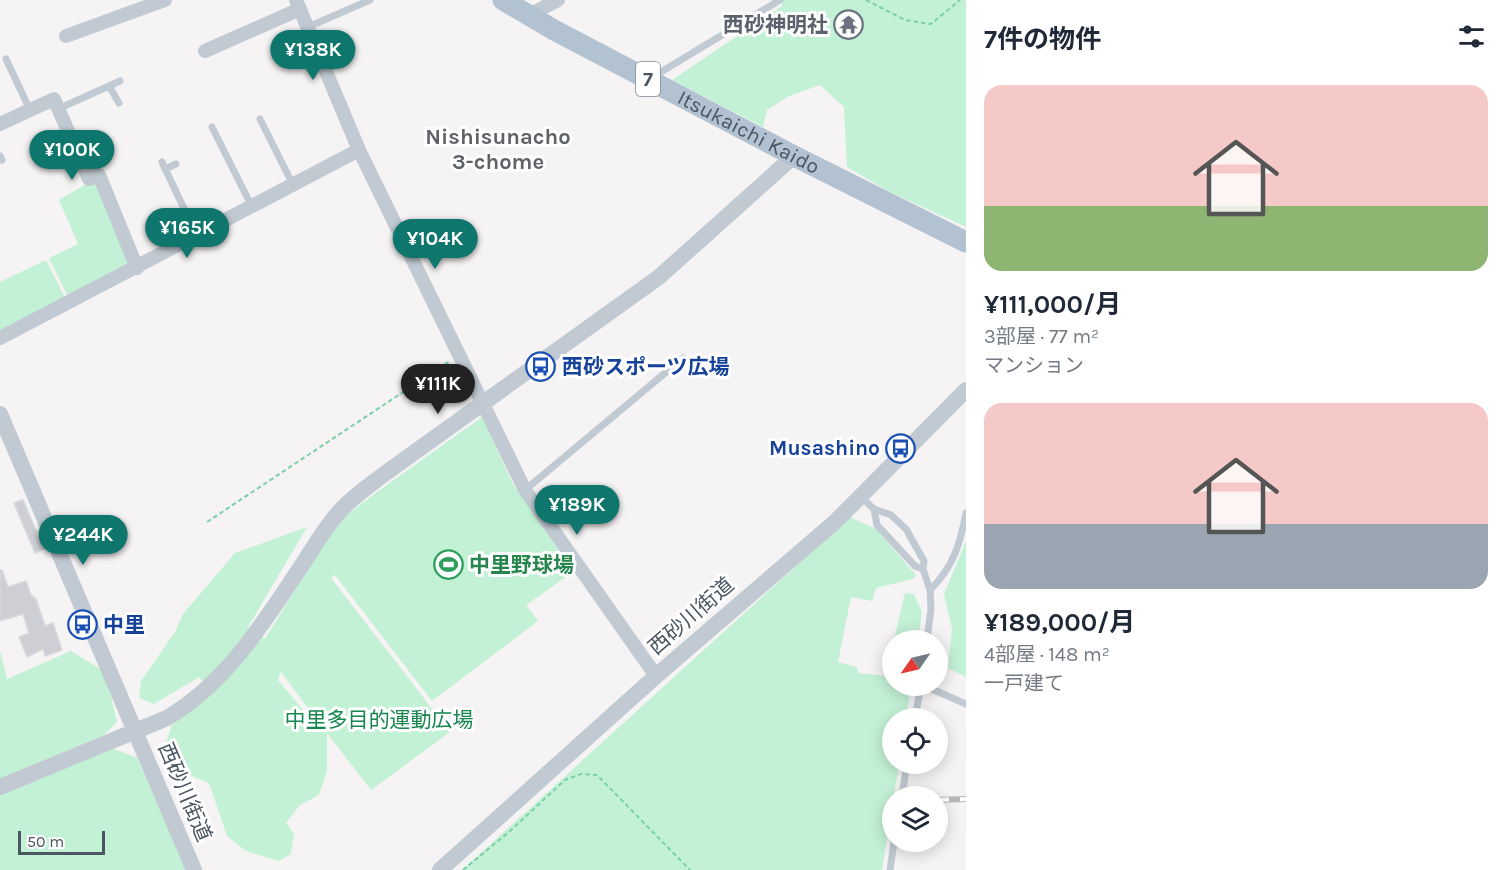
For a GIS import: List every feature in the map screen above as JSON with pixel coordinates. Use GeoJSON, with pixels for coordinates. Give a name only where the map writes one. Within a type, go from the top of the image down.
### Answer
{"type":"FeatureCollection","features":[{"type":"Feature","properties":{"kind":"main road","name":"Itsukaichi Kaido"},"geometry":{"type":"LineString","coordinates":[[503,0],[794,156],[966,243]]}},
{"type":"Feature","properties":{"kind":"street"},"geometry":{"type":"LineString","coordinates":[[66,36],[165,0]]}},
{"type":"Feature","properties":{"kind":"street"},"geometry":{"type":"LineString","coordinates":[[529,15],[558,0]]}},
{"type":"Feature","properties":{"kind":"street"},"geometry":{"type":"LineString","coordinates":[[205,51],[223,37],[298,4],[359,150],[525,490],[656,676]]}},
{"type":"Feature","properties":{"kind":"street"},"geometry":{"type":"LineString","coordinates":[[0,124],[54,99],[89,179],[99,175],[137,268]]}},
{"type":"Feature","properties":{"kind":"street"},"geometry":{"type":"LineString","coordinates":[[0,338],[359,150]]}},
{"type":"Feature","properties":{"kind":"street"},"geometry":{"type":"LineString","coordinates":[[0,787],[135,731],[190,704],[215,682],[253,637],[327,527],[351,501],[387,472],[659,277],[794,156]]}},
{"type":"Feature","properties":{"kind":"street","name":"西砂川街道"},"geometry":{"type":"LineString","coordinates":[[440,870],[656,676],[836,521],[966,390]]}},
{"type":"Feature","properties":{"kind":"street","name":"西砂川街道"},"geometry":{"type":"LineString","coordinates":[[0,414],[194,870]]}},
{"type":"Feature","properties":{"kind":"lane"},"geometry":{"type":"LineString","coordinates":[[308,27],[370,0]]}},
{"type":"Feature","properties":{"kind":"lane"},"geometry":{"type":"LineString","coordinates":[[648,79],[780,0]]}},
{"type":"Feature","properties":{"kind":"lane"},"geometry":{"type":"LineString","coordinates":[[6,59],[30,110]]}},
{"type":"Feature","properties":{"kind":"lane"},"geometry":{"type":"LineString","coordinates":[[58,110],[120,81]]}},
{"type":"Feature","properties":{"kind":"lane"},"geometry":{"type":"LineString","coordinates":[[110,86],[119,102]]}},
{"type":"Feature","properties":{"kind":"lane"},"geometry":{"type":"LineString","coordinates":[[260,119],[293,185]]}},
{"type":"Feature","properties":{"kind":"lane"},"geometry":{"type":"LineString","coordinates":[[212,127],[252,207]]}},
{"type":"Feature","properties":{"kind":"lane"},"geometry":{"type":"LineString","coordinates":[[176,164],[164,165],[197,236]]}},
{"type":"Feature","properties":{"kind":"lane"},"geometry":{"type":"LineString","coordinates":[[525,490],[683,358]]}},
{"type":"Feature","properties":{"kind":"lane"},"geometry":{"type":"LineString","coordinates":[[861,496],[874,509],[891,515],[906,529],[924,561],[923,569],[930,590],[931,609],[928,630]]}},
{"type":"Feature","properties":{"kind":"lane"},"geometry":{"type":"LineString","coordinates":[[874,509],[877,525],[915,566],[923,569]]}},
{"type":"Feature","properties":{"kind":"lane"},"geometry":{"type":"LineString","coordinates":[[930,590],[943,576],[953,559],[961,538],[966,513]]}},
{"type":"Feature","properties":{"kind":"lane"},"geometry":{"type":"LineString","coordinates":[[947,696],[966,704]]}},
{"type":"Feature","properties":{"kind":"lane"},"geometry":{"type":"LineString","coordinates":[[890,870],[893,852]]}},
{"type":"Feature","properties":{"kind":"path"},"geometry":{"type":"LineString","coordinates":[[866,0],[905,20],[931,24],[960,0]]}},
{"type":"Feature","properties":{"kind":"path"},"geometry":{"type":"LineString","coordinates":[[207,522],[459,355]]}},
{"type":"Feature","properties":{"kind":"path"},"geometry":{"type":"LineString","coordinates":[[463,870],[510,831],[565,780],[581,774],[597,775],[690,870]]}},
{"type":"Feature","properties":{"kind":"green space"},"geometry":{"type":"Polygon","coordinates":[[[781,0],[966,0],[966,227],[890,192],[847,167],[844,107],[820,85],[789,96],[767,110],[763,127],[672,80],[782,6],[781,0]]]}},
{"type":"Feature","properties":{"kind":"green space"},"geometry":{"type":"Polygon","coordinates":[[[96,178],[131,264],[68,297],[49,258],[78,244],[59,200],[96,178]]]}},
{"type":"Feature","properties":{"kind":"green space"},"geometry":{"type":"Polygon","coordinates":[[[46,260],[65,298],[0,331],[0,282],[46,260]]]}},
{"type":"Feature","properties":{"kind":"green space","name":"中里多目的運動広場"},"geometry":{"type":"Polygon","coordinates":[[[482,417],[513,484],[573,572],[526,605],[538,621],[432,701],[335,575],[331,578],[450,732],[371,790],[327,733],[327,770],[319,795],[300,805],[286,823],[294,834],[291,854],[279,861],[246,851],[227,836],[209,783],[182,772],[166,742],[172,725],[212,693],[199,677],[154,704],[139,698],[141,681],[175,632],[183,614],[235,553],[307,527],[248,627],[265,639],[336,523],[482,417]],[[281,672],[278,680],[304,711],[323,728],[281,672]]]}},
{"type":"Feature","properties":{"kind":"green space"},"geometry":{"type":"Polygon","coordinates":[[[850,517],[876,529],[916,575],[913,579],[876,588],[872,601],[851,597],[838,662],[857,667],[858,673],[882,676],[882,696],[909,696],[908,708],[882,708],[882,774],[897,774],[895,786],[882,786],[882,852],[885,852],[882,870],[462,870],[850,517]]]}},
{"type":"Feature","properties":{"kind":"green space"},"geometry":{"type":"Polygon","coordinates":[[[966,541],[966,677],[948,668],[952,629],[944,594],[966,541]]]}},
{"type":"Feature","properties":{"kind":"green space"},"geometry":{"type":"Polygon","coordinates":[[[905,593],[914,594],[922,612],[919,630],[896,630],[905,593]]]}},
{"type":"Feature","properties":{"kind":"green space"},"geometry":{"type":"Polygon","coordinates":[[[0,651],[7,679],[71,651],[105,672],[117,722],[104,735],[0,779],[0,651]]]}},
{"type":"Feature","properties":{"kind":"green space"},"geometry":{"type":"Polygon","coordinates":[[[112,748],[137,758],[187,870],[0,870],[0,795],[112,748]]]}},
{"type":"Feature","properties":{"kind":"building"},"geometry":{"type":"Polygon","coordinates":[[[23,500],[44,549],[35,553],[14,503],[23,500]]]}},
{"type":"Feature","properties":{"kind":"building"},"geometry":{"type":"Polygon","coordinates":[[[0,570],[2,570],[8,587],[26,581],[31,595],[36,599],[45,626],[53,623],[62,650],[45,656],[43,649],[27,657],[19,637],[29,633],[23,614],[0,621],[0,570]]]}},
{"type":"Feature","properties":{"kind":"railway"},"geometry":{"type":"LineString","coordinates":[[948,800],[966,799]]}},
{"type":"Feature","properties":{"kind":"place","name":"西砂神明社"},"geometry":{"type":"Point","coordinates":[849,25]}},
{"type":"Feature","properties":{"kind":"place","name":"西砂スポーツ広場"},"geometry":{"type":"Point","coordinates":[541,367]}},
{"type":"Feature","properties":{"kind":"place","name":"Musashino"},"geometry":{"type":"Point","coordinates":[901,448]}},
{"type":"Feature","properties":{"kind":"place","name":"中里野球場"},"geometry":{"type":"Point","coordinates":[448,565]}},
{"type":"Feature","properties":{"kind":"place","name":"中里"},"geometry":{"type":"Point","coordinates":[82,625]}},
{"type":"Feature","properties":{"kind":"district","name":"Nishisunacho 3-chome"},"geometry":{"type":"Point","coordinates":[498,150]}}]}
